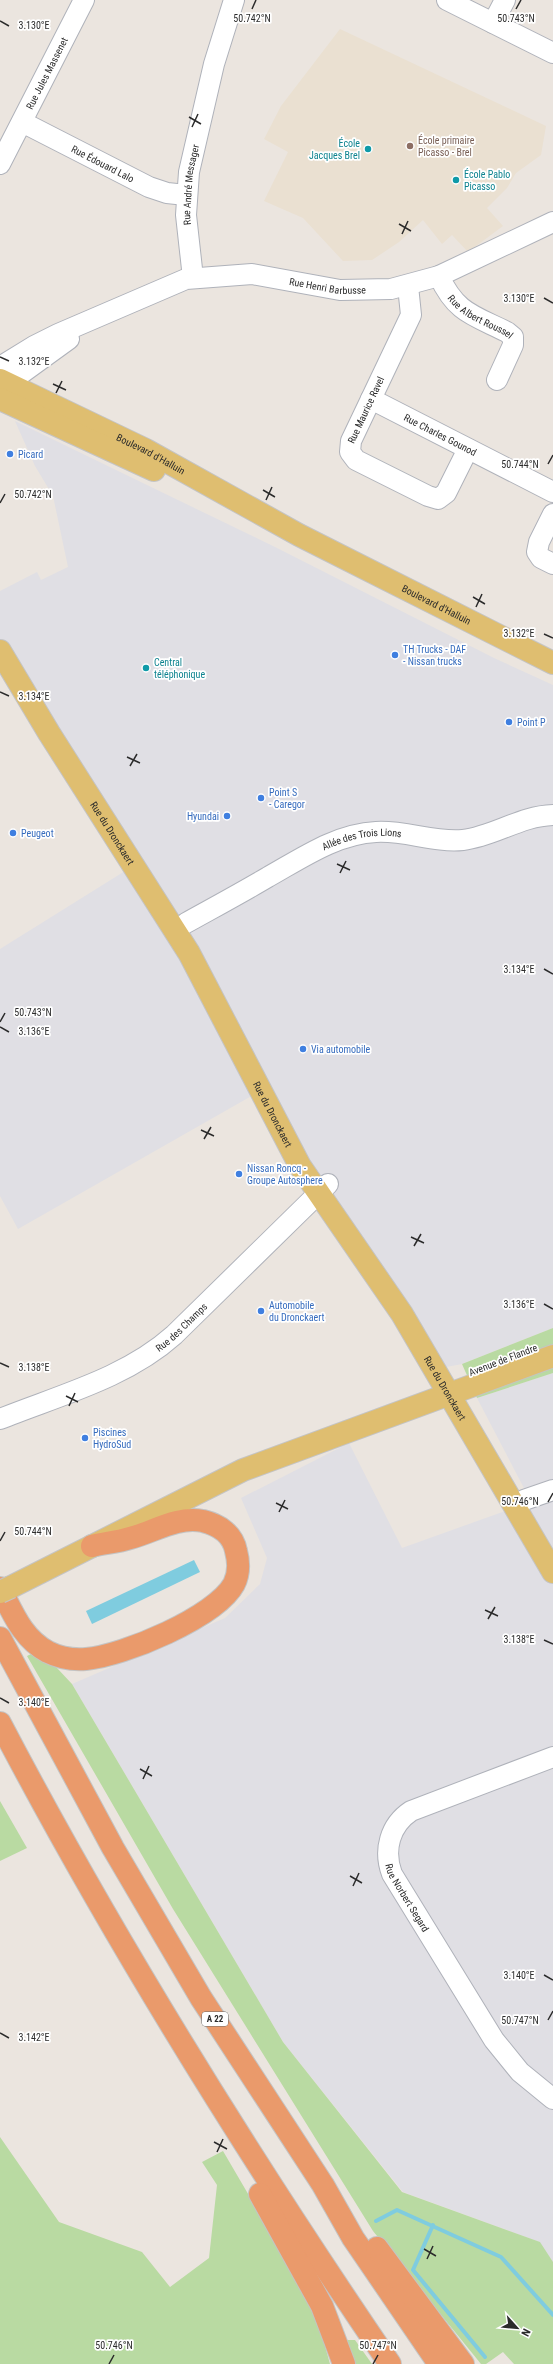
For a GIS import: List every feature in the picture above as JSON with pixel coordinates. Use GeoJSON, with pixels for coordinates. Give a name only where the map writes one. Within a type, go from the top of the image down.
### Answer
{"type":"FeatureCollection","features":[{"type":"Feature","properties":{"kind":"highway"},"geometry":{"type":"LineString","coordinates":[[4,1589],[20,1627],[31,1640],[58,1656],[86,1659],[131,1648],[189,1622],[212,1607],[228,1593],[234,1583],[237,1572],[238,1558],[235,1544],[229,1534],[202,1521],[179,1522],[161,1526],[131,1538],[92,1546]]}},
{"type":"Feature","properties":{"kind":"highway","name":"A 22"},"geometry":{"type":"LineString","coordinates":[[0,1638],[113,1848],[190,1979],[324,2185],[353,2238],[439,2364]]}},
{"type":"Feature","properties":{"kind":"highway"},"geometry":{"type":"LineString","coordinates":[[0,1723],[88,1884],[182,2043],[298,2228],[390,2364]]}},
{"type":"Feature","properties":{"kind":"highway"},"geometry":{"type":"LineString","coordinates":[[182,2043],[209,2110],[288,2242],[319,2300],[344,2364]]}},
{"type":"Feature","properties":{"kind":"highway"},"geometry":{"type":"LineString","coordinates":[[324,2185],[372,2242],[464,2364]]}},
{"type":"Feature","properties":{"kind":"main road","name":"Boulevard d'Halluin"},"geometry":{"type":"LineString","coordinates":[[2,384],[146,450],[299,534],[553,663]]}},
{"type":"Feature","properties":{"kind":"main road","name":"Rue du Dronckaert"},"geometry":{"type":"LineString","coordinates":[[0,639],[78,753],[186,924],[293,1124],[323,1189]]}},
{"type":"Feature","properties":{"kind":"main road","name":"Rue du Dronckaert"},"geometry":{"type":"LineString","coordinates":[[0,651],[49,733],[189,953],[293,1154],[323,1189],[404,1295],[452,1387],[553,1572]]}},
{"type":"Feature","properties":{"kind":"main road","name":"Avenue de Flandre"},"geometry":{"type":"LineString","coordinates":[[452,1387],[553,1342]]}},
{"type":"Feature","properties":{"kind":"main road","name":"Avenue de Flandre"},"geometry":{"type":"LineString","coordinates":[[452,1387],[553,1356]]}},
{"type":"Feature","properties":{"kind":"main road","name":"Rue du Dronckaert"},"geometry":{"type":"LineString","coordinates":[[452,1387],[553,1546]]}},
{"type":"Feature","properties":{"kind":"main road"},"geometry":{"type":"LineString","coordinates":[[4,1589],[225,1478],[278,1447],[327,1425],[452,1387]]}},
{"type":"Feature","properties":{"kind":"street","name":"Rue André Messager"},"geometry":{"type":"LineString","coordinates":[[193,278],[186,215],[186,195],[191,159],[214,64],[234,0]]}},
{"type":"Feature","properties":{"kind":"street"},"geometry":{"type":"LineString","coordinates":[[447,0],[553,53]]}},
{"type":"Feature","properties":{"kind":"street"},"geometry":{"type":"LineString","coordinates":[[494,23],[505,0]]}},
{"type":"Feature","properties":{"kind":"street","name":"Rue Jules Massenet"},"geometry":{"type":"LineString","coordinates":[[0,164],[5,140],[22,122],[80,1]]}},
{"type":"Feature","properties":{"kind":"street","name":"Rue Édouard Lalo"},"geometry":{"type":"LineString","coordinates":[[22,122],[149,187],[167,193],[186,195]]}},
{"type":"Feature","properties":{"kind":"street","name":"Rue Henri Barbusse"},"geometry":{"type":"LineString","coordinates":[[2,384],[98,318],[173,283],[193,278],[252,274],[326,288],[363,291],[408,286],[439,276],[553,222]]}},
{"type":"Feature","properties":{"kind":"street","name":"Rue Albert Roussel"},"geometry":{"type":"LineString","coordinates":[[439,276],[454,302],[467,312],[507,332],[513,337],[513,345],[497,380]]}},
{"type":"Feature","properties":{"kind":"street","name":"Rue Maurice Ravel"},"geometry":{"type":"LineString","coordinates":[[408,286],[411,315],[351,441],[350,452],[356,460],[428,496],[438,499],[446,493],[468,449]]}},
{"type":"Feature","properties":{"kind":"street","name":"Rue Charles Gounod"},"geometry":{"type":"LineString","coordinates":[[371,399],[553,492]]}},
{"type":"Feature","properties":{"kind":"street"},"geometry":{"type":"LineString","coordinates":[[553,514],[538,542],[537,552],[541,558],[553,564]]}},
{"type":"Feature","properties":{"kind":"street","name":"Allée des Trois Lions"},"geometry":{"type":"LineString","coordinates":[[186,924],[316,850],[356,834],[397,832],[443,840],[463,840],[481,836],[528,818],[553,815]]}},
{"type":"Feature","properties":{"kind":"street","name":"Rue des Champs"},"geometry":{"type":"LineString","coordinates":[[0,1419],[120,1371],[150,1355],[179,1331],[323,1189]]}},
{"type":"Feature","properties":{"kind":"street"},"geometry":{"type":"LineString","coordinates":[[524,1500],[553,1490]]}},
{"type":"Feature","properties":{"kind":"street","name":"Rue Norbert Segard"},"geometry":{"type":"LineString","coordinates":[[553,1757],[411,1811],[403,1816],[394,1829],[388,1845],[388,1855],[392,1874],[494,2040],[520,2072],[553,2099]]}},
{"type":"Feature","properties":{"kind":"shaded area","name":"École primaire Picasso - Brel"},"geometry":{"type":"Polygon","coordinates":[[[340,29],[546,126],[541,155],[516,173],[507,188],[487,208],[503,226],[468,252],[452,235],[442,244],[423,220],[399,242],[372,260],[343,261],[303,218],[264,201],[288,152],[264,139],[281,106],[340,29]]]}},
{"type":"Feature","properties":{"kind":"shaded area"},"geometry":{"type":"Polygon","coordinates":[[[15,421],[277,548],[494,658],[553,685],[553,1328],[462,1364],[425,1371],[255,1094],[18,1229],[0,1196],[0,949],[125,871],[0,671],[0,591],[37,572],[41,580],[68,567],[53,496],[35,466],[15,421]]]}},
{"type":"Feature","properties":{"kind":"shaded area"},"geometry":{"type":"Polygon","coordinates":[[[553,1373],[553,2262],[539,2242],[403,2192],[283,2042],[72,1684],[225,1618],[260,1584],[267,1558],[241,1498],[349,1443],[402,1548],[508,1510],[526,1492],[477,1398],[553,1373]]]}},
{"type":"Feature","properties":{"kind":"green space"},"geometry":{"type":"Polygon","coordinates":[[[553,1328],[553,1373],[477,1398],[462,1364],[553,1328]]]}},
{"type":"Feature","properties":{"kind":"green space"},"geometry":{"type":"Polygon","coordinates":[[[33,1653],[57,1668],[72,1684],[283,2042],[402,2192],[540,2242],[553,2262],[553,2364],[514,2364],[503,2352],[486,2364],[481,2364],[373,2231],[173,1909],[27,1656],[33,1653]]]}},
{"type":"Feature","properties":{"kind":"green space"},"geometry":{"type":"Polygon","coordinates":[[[0,1801],[27,1848],[0,1861],[0,1801]]]}},
{"type":"Feature","properties":{"kind":"green space"},"geometry":{"type":"Polygon","coordinates":[[[0,2137],[59,2222],[142,2252],[170,2287],[209,2258],[217,2185],[202,2162],[223,2151],[293,2271],[318,2321],[330,2364],[0,2364],[0,2137]]]}},
{"type":"Feature","properties":{"kind":"green space"},"geometry":{"type":"Polygon","coordinates":[[[346,2340],[355,2340],[372,2364],[353,2364],[346,2340]]]}},
{"type":"Feature","properties":{"kind":"water"},"geometry":{"type":"Polygon","coordinates":[[[194,1560],[200,1572],[92,1624],[86,1611],[194,1560]]]}},
{"type":"Feature","properties":{"kind":"waterway"},"geometry":{"type":"LineString","coordinates":[[376,2221],[397,2210],[501,2257],[553,2315]]}},
{"type":"Feature","properties":{"kind":"waterway"},"geometry":{"type":"LineString","coordinates":[[433,2225],[413,2270],[485,2357]]}},
{"type":"Feature","properties":{"kind":"place","name":"École primaire Picasso - Brel"},"geometry":{"type":"Point","coordinates":[410,146]}},
{"type":"Feature","properties":{"kind":"place","name":"École Jacques Brel"},"geometry":{"type":"Point","coordinates":[368,149]}},
{"type":"Feature","properties":{"kind":"place","name":"École Pablo Picasso"},"geometry":{"type":"Point","coordinates":[456,180]}},
{"type":"Feature","properties":{"kind":"place","name":"Picard"},"geometry":{"type":"Point","coordinates":[10,454]}},
{"type":"Feature","properties":{"kind":"place","name":"TH Trucks - DAF - Nissan trucks"},"geometry":{"type":"Point","coordinates":[395,655]}},
{"type":"Feature","properties":{"kind":"place","name":"Central téléphonique"},"geometry":{"type":"Point","coordinates":[146,668]}},
{"type":"Feature","properties":{"kind":"place","name":"Point P"},"geometry":{"type":"Point","coordinates":[509,722]}},
{"type":"Feature","properties":{"kind":"place","name":"Point S - Caregor"},"geometry":{"type":"Point","coordinates":[261,798]}},
{"type":"Feature","properties":{"kind":"place","name":"Hyundai"},"geometry":{"type":"Point","coordinates":[227,816]}},
{"type":"Feature","properties":{"kind":"place","name":"Peugeot"},"geometry":{"type":"Point","coordinates":[13,833]}},
{"type":"Feature","properties":{"kind":"place","name":"Via automobile"},"geometry":{"type":"Point","coordinates":[303,1049]}},
{"type":"Feature","properties":{"kind":"place","name":"Nissan Roncq - Groupe Autosphere"},"geometry":{"type":"Point","coordinates":[239,1174]}},
{"type":"Feature","properties":{"kind":"place","name":"Automobile du Dronckaert"},"geometry":{"type":"Point","coordinates":[261,1311]}},
{"type":"Feature","properties":{"kind":"place","name":"Piscines HydroSud"},"geometry":{"type":"Point","coordinates":[85,1438]}}]}
